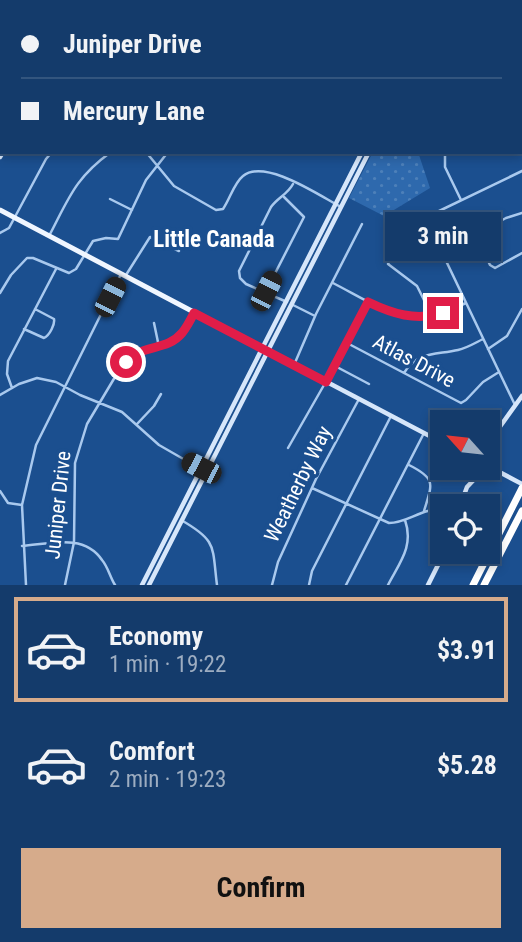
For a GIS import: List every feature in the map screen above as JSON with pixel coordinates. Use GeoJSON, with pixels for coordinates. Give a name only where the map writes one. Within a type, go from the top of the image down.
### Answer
{"type":"FeatureCollection","features":[{"type":"Feature","properties":{"kind":"highway"},"geometry":{"type":"LineString","coordinates":[[473,585],[521,489]]}},
{"type":"Feature","properties":{"kind":"highway"},"geometry":{"type":"LineString","coordinates":[[484,585],[522,511]]}},
{"type":"Feature","properties":{"kind":"main road"},"geometry":{"type":"LineString","coordinates":[[338,206],[361,154]]}},
{"type":"Feature","properties":{"kind":"main road"},"geometry":{"type":"LineString","coordinates":[[142,585],[179,519],[338,206],[368,154]]}},
{"type":"Feature","properties":{"kind":"main road"},"geometry":{"type":"LineString","coordinates":[[2,211],[430,436]]}},
{"type":"Feature","properties":{"kind":"main road"},"geometry":{"type":"LineString","coordinates":[[500,427],[522,396]]}},
{"type":"Feature","properties":{"kind":"main road"},"geometry":{"type":"LineString","coordinates":[[500,474],[521,489]]}},
{"type":"Feature","properties":{"kind":"main road"},"geometry":{"type":"LineString","coordinates":[[149,585],[179,519]]}},
{"type":"Feature","properties":{"kind":"main road"},"geometry":{"type":"LineString","coordinates":[[428,585],[438,564]]}},
{"type":"Feature","properties":{"kind":"street"},"geometry":{"type":"LineString","coordinates":[[0,233],[7,231],[51,154]]}},
{"type":"Feature","properties":{"kind":"street"},"geometry":{"type":"LineString","coordinates":[[49,236],[79,180],[108,154]]}},
{"type":"Feature","properties":{"kind":"street"},"geometry":{"type":"LineString","coordinates":[[148,154],[180,191],[220,211],[227,204],[239,180],[251,171],[273,173],[338,206]]}},
{"type":"Feature","properties":{"kind":"street"},"geometry":{"type":"LineString","coordinates":[[0,293],[10,275],[27,258],[33,258],[64,273],[73,272],[93,241],[118,239],[146,180],[166,154]]}},
{"type":"Feature","properties":{"kind":"street"},"geometry":{"type":"LineString","coordinates":[[445,154],[445,167],[461,200]]}},
{"type":"Feature","properties":{"kind":"street"},"geometry":{"type":"LineString","coordinates":[[426,317],[424,300],[419,289],[408,277],[390,267],[388,262],[402,233],[425,217],[522,171]]}},
{"type":"Feature","properties":{"kind":"street"},"geometry":{"type":"LineString","coordinates":[[293,183],[284,197],[275,201],[271,207],[239,271],[244,282],[314,316]]}},
{"type":"Feature","properties":{"kind":"street"},"geometry":{"type":"LineString","coordinates":[[266,291],[304,217],[284,197]]}},
{"type":"Feature","properties":{"kind":"street"},"geometry":{"type":"LineString","coordinates":[[110,199],[132,210]]}},
{"type":"Feature","properties":{"kind":"street"},"geometry":{"type":"LineString","coordinates":[[442,253],[506,218],[522,213]]}},
{"type":"Feature","properties":{"kind":"street"},"geometry":{"type":"LineString","coordinates":[[425,217],[515,405]]}},
{"type":"Feature","properties":{"kind":"street"},"geometry":{"type":"LineString","coordinates":[[294,365],[314,316],[362,223]]}},
{"type":"Feature","properties":{"kind":"street"},"geometry":{"type":"LineString","coordinates":[[476,235],[490,265],[495,268],[522,253]]}},
{"type":"Feature","properties":{"kind":"street"},"geometry":{"type":"LineString","coordinates":[[26,585],[22,505],[36,445],[123,275],[148,238],[152,237],[179,251]]}},
{"type":"Feature","properties":{"kind":"street"},"geometry":{"type":"LineString","coordinates":[[12,388],[7,374],[8,361],[56,269]]}},
{"type":"Feature","properties":{"kind":"street"},"geometry":{"type":"LineString","coordinates":[[332,282],[398,315],[426,317],[466,303]]}},
{"type":"Feature","properties":{"kind":"street"},"geometry":{"type":"LineString","coordinates":[[288,448],[368,302]]}},
{"type":"Feature","properties":{"kind":"street"},"geometry":{"type":"LineString","coordinates":[[24,329],[44,338],[48,337],[55,322],[54,318],[35,309]]}},
{"type":"Feature","properties":{"kind":"street"},"geometry":{"type":"LineString","coordinates":[[488,349],[507,336],[522,309]]}},
{"type":"Feature","properties":{"kind":"street","name":"Juniper Drive"},"geometry":{"type":"LineString","coordinates":[[65,585],[74,542],[75,463],[83,434],[120,369],[134,354],[159,347],[179,337],[194,313]]}},
{"type":"Feature","properties":{"kind":"street"},"geometry":{"type":"LineString","coordinates":[[154,323],[159,347]]}},
{"type":"Feature","properties":{"kind":"street"},"geometry":{"type":"LineString","coordinates":[[404,373],[420,356],[461,349],[484,339]]}},
{"type":"Feature","properties":{"kind":"street","name":"Atlas Drive"},"geometry":{"type":"LineString","coordinates":[[347,344],[462,402],[483,382],[499,372]]}},
{"type":"Feature","properties":{"kind":"street"},"geometry":{"type":"LineString","coordinates":[[335,366],[369,384]]}},
{"type":"Feature","properties":{"kind":"street"},"geometry":{"type":"LineString","coordinates":[[0,395],[37,378],[64,386],[122,412],[159,445],[204,470]]}},
{"type":"Feature","properties":{"kind":"street"},"geometry":{"type":"LineString","coordinates":[[136,425],[155,406],[161,394]]}},
{"type":"Feature","properties":{"kind":"street","name":"Weatherby Way"},"geometry":{"type":"LineString","coordinates":[[272,585],[278,562],[312,488],[359,399]]}},
{"type":"Feature","properties":{"kind":"street"},"geometry":{"type":"LineString","coordinates":[[309,585],[312,571],[391,415]]}},
{"type":"Feature","properties":{"kind":"street"},"geometry":{"type":"LineString","coordinates":[[346,585],[424,433]]}},
{"type":"Feature","properties":{"kind":"street"},"geometry":{"type":"LineString","coordinates":[[408,464],[426,474],[430,480],[431,487],[424,511]]}},
{"type":"Feature","properties":{"kind":"street"},"geometry":{"type":"LineString","coordinates":[[312,488],[392,524],[430,511]]}},
{"type":"Feature","properties":{"kind":"street"},"geometry":{"type":"LineString","coordinates":[[0,491],[8,503],[22,505]]}},
{"type":"Feature","properties":{"kind":"street"},"geometry":{"type":"LineString","coordinates":[[179,519],[199,531],[210,543],[215,556],[217,585]]}},
{"type":"Feature","properties":{"kind":"street"},"geometry":{"type":"LineString","coordinates":[[388,585],[408,543],[409,532],[405,520]]}},
{"type":"Feature","properties":{"kind":"street"},"geometry":{"type":"LineString","coordinates":[[22,546],[74,542],[88,547],[97,554],[115,585]]}},
{"type":"Feature","properties":{"kind":"shaded area"},"geometry":{"type":"Polygon","coordinates":[[[372,154],[420,154],[430,188],[384,216],[349,198],[372,154]]]}},
{"type":"Feature","properties":{"kind":"district","name":"Little Canada"},"geometry":{"type":"Point","coordinates":[214,239]}},
{"type":"Feature","properties":{"kind":"route"},"geometry":{"type":"LineString","coordinates":[[126,362],[134,354],[163,346],[179,337],[194,313],[326,382],[368,302],[398,315],[423,317],[443,313]]}}]}
